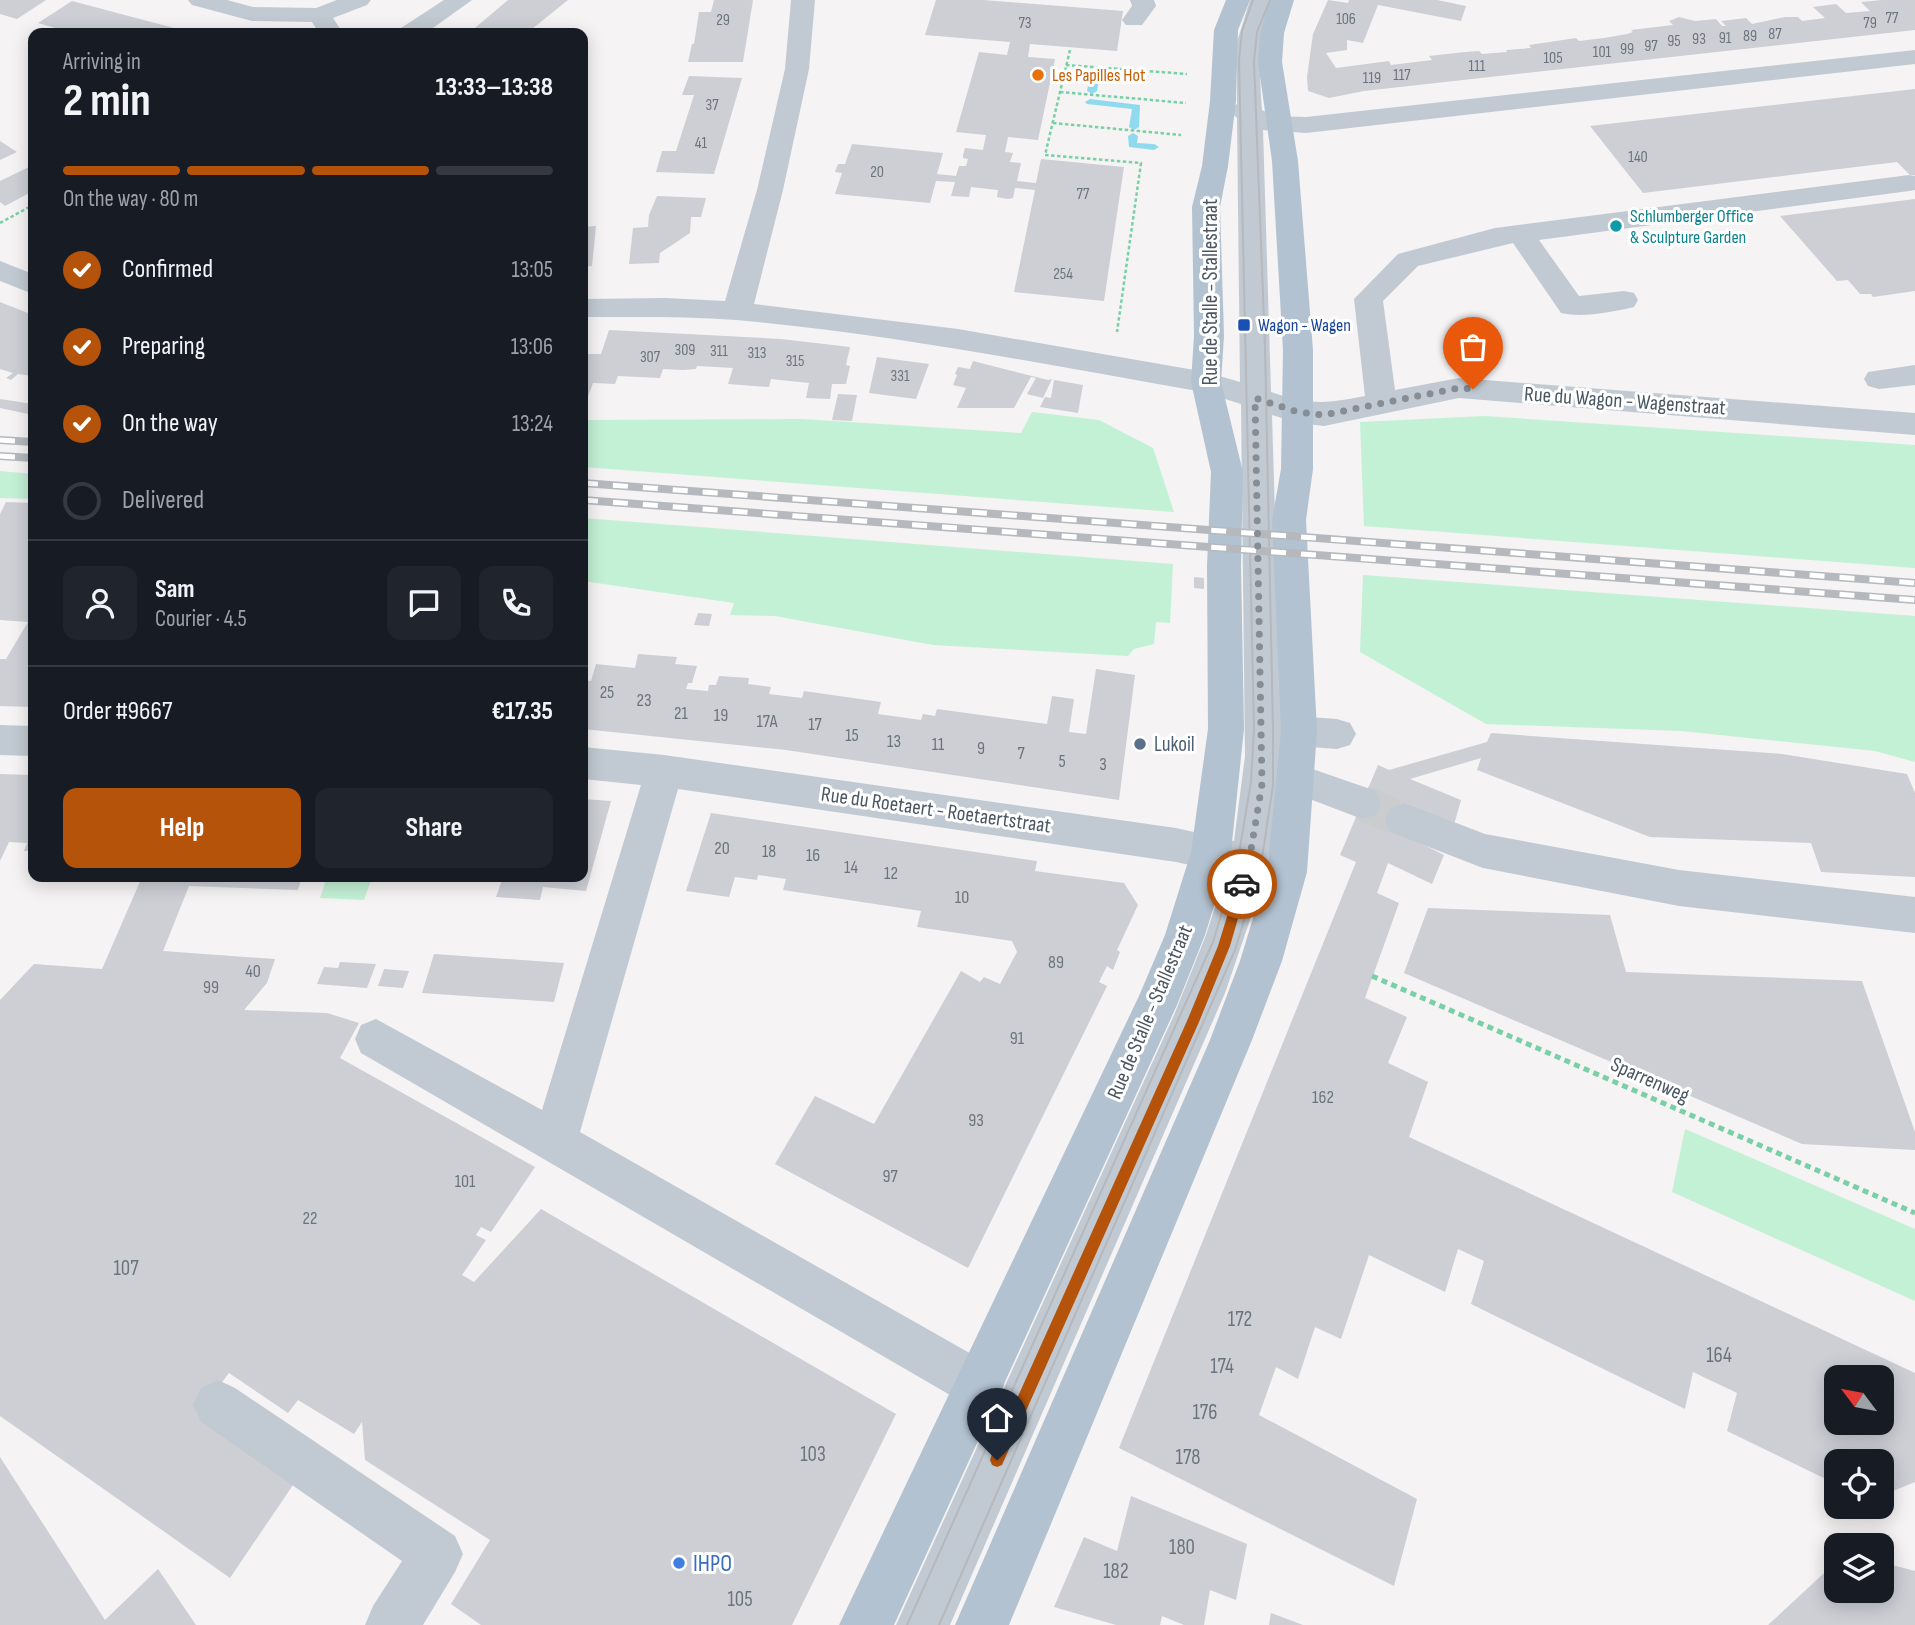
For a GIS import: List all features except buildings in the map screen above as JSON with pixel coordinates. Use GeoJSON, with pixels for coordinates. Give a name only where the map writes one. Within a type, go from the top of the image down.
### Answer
{"type":"FeatureCollection","features":[{"type":"Feature","properties":{"kind":"main road","name":"Rue de Stalle - Stallestraat"},"geometry":{"type":"LineString","coordinates":[[866,1625],[1156,1005],[1185,935],[1210,852],[1281,731],[1289,520],[1297,469],[1298,350],[1285,161],[1251,113],[1226,30],[1238,0]]}},
{"type":"Feature","properties":{"kind":"main road","name":"Rue de Stalle - Stallestraat"},"geometry":{"type":"LineString","coordinates":[[982,1625],[1231,1040],[1261,961],[1287,872],[1295,779],[1224,566],[1227,472],[1206,382],[1209,336],[1206,208],[1215,166],[1251,113],[1270,62],[1272,33],[1282,0]]}},
{"type":"Feature","properties":{"kind":"street"},"geometry":{"type":"LineString","coordinates":[[200,0],[252,14],[325,24],[359,0]]}},
{"type":"Feature","properties":{"kind":"street"},"geometry":{"type":"LineString","coordinates":[[418,28],[460,0]]}},
{"type":"Feature","properties":{"kind":"street"},"geometry":{"type":"LineString","coordinates":[[737,311],[770,190],[797,69],[803,0]]}},
{"type":"Feature","properties":{"kind":"street","name":"Rue de Stalle - Stallestraat"},"geometry":{"type":"LineString","coordinates":[[923,1625],[1224,946],[1249,862],[1262,784],[1281,731],[1255,398],[1251,113],[1247,51],[1249,32],[1262,0]]}},
{"type":"Feature","properties":{"kind":"street"},"geometry":{"type":"LineString","coordinates":[[1251,113],[1306,125],[1915,57]]}},
{"type":"Feature","properties":{"kind":"street"},"geometry":{"type":"LineString","coordinates":[[1381,404],[1368,299],[1408,260],[1495,237],[1909,183]]}},
{"type":"Feature","properties":{"kind":"street"},"geometry":{"type":"LineString","coordinates":[[1520,234],[1571,306],[1624,300]]}},
{"type":"Feature","properties":{"kind":"street"},"geometry":{"type":"LineString","coordinates":[[0,270],[28,283]]}},
{"type":"Feature","properties":{"kind":"street","name":"Rue du Wagon - Wagenstraat"},"geometry":{"type":"LineString","coordinates":[[588,308],[666,307],[737,311],[958,339],[1206,382],[1298,412],[1324,415],[1458,388],[1915,424]]}},
{"type":"Feature","properties":{"kind":"street"},"geometry":{"type":"LineString","coordinates":[[1879,379],[1915,375]]}},
{"type":"Feature","properties":{"kind":"street"},"geometry":{"type":"LineString","coordinates":[[0,740],[28,741]]}},
{"type":"Feature","properties":{"kind":"street","name":"Rue du Roetaert - Roetaertstraat"},"geometry":{"type":"LineString","coordinates":[[588,764],[664,771],[1210,852],[1287,872]]}},
{"type":"Feature","properties":{"kind":"street"},"geometry":{"type":"LineString","coordinates":[[555,1141],[664,771]]}},
{"type":"Feature","properties":{"kind":"street"},"geometry":{"type":"LineString","coordinates":[[1295,779],[1362,803]]}},
{"type":"Feature","properties":{"kind":"street"},"geometry":{"type":"LineString","coordinates":[[1405,820],[1483,851],[1679,888],[1915,915]]}},
{"type":"Feature","properties":{"kind":"street"},"geometry":{"type":"LineString","coordinates":[[376,1039],[979,1385]]}},
{"type":"Feature","properties":{"kind":"street"},"geometry":{"type":"LineString","coordinates":[[218,1405],[437,1554],[392,1625]]}},
{"type":"Feature","properties":{"kind":"path"},"geometry":{"type":"LineString","coordinates":[[1070,50],[1045,155],[1141,163],[1117,333]]}},
{"type":"Feature","properties":{"kind":"path"},"geometry":{"type":"LineString","coordinates":[[1066,65],[1188,75]]}},
{"type":"Feature","properties":{"kind":"path"},"geometry":{"type":"LineString","coordinates":[[1060,92],[1182,103]]}},
{"type":"Feature","properties":{"kind":"path"},"geometry":{"type":"LineString","coordinates":[[1053,123],[1183,136]]}},
{"type":"Feature","properties":{"kind":"path"},"geometry":{"type":"LineString","coordinates":[[0,223],[28,208]]}},
{"type":"Feature","properties":{"kind":"path","name":"Sparrenweg"},"geometry":{"type":"LineString","coordinates":[[1373,976],[1915,1213]]}},
{"type":"Feature","properties":{"kind":"green space"},"geometry":{"type":"Polygon","coordinates":[[[1032,412],[1099,420],[1153,448],[1174,512],[588,467],[589,420],[802,419],[1021,433],[1032,412]]]}},
{"type":"Feature","properties":{"kind":"green space"},"geometry":{"type":"Polygon","coordinates":[[[1484,416],[1915,445],[1915,568],[1364,526],[1360,422],[1484,416]]]}},
{"type":"Feature","properties":{"kind":"green space"},"geometry":{"type":"Polygon","coordinates":[[[0,471],[28,474],[28,499],[0,498],[0,471]]]}},
{"type":"Feature","properties":{"kind":"green space"},"geometry":{"type":"Polygon","coordinates":[[[588,518],[1173,564],[1170,623],[1156,622],[1154,644],[1134,649],[1128,656],[933,645],[775,616],[730,615],[734,603],[588,582],[588,518]]]}},
{"type":"Feature","properties":{"kind":"green space"},"geometry":{"type":"Polygon","coordinates":[[[1363,575],[1915,616],[1915,762],[1875,751],[1681,731],[1486,724],[1360,652],[1363,575]]]}},
{"type":"Feature","properties":{"kind":"green space"},"geometry":{"type":"Polygon","coordinates":[[[325,882],[370,882],[364,900],[320,898],[325,882]]]}},
{"type":"Feature","properties":{"kind":"green space"},"geometry":{"type":"Polygon","coordinates":[[[1685,1129],[1915,1229],[1915,1301],[1672,1192],[1685,1129]]]}},
{"type":"Feature","properties":{"kind":"waterway"},"geometry":{"type":"LineString","coordinates":[[1092,91],[1095,73]]}},
{"type":"Feature","properties":{"kind":"waterway"},"geometry":{"type":"LineString","coordinates":[[1090,102],[1137,107],[1134,127]]}},
{"type":"Feature","properties":{"kind":"waterway"},"geometry":{"type":"LineString","coordinates":[[1133,136],[1132,145],[1154,147]]}},
{"type":"Feature","properties":{"kind":"tunnel"},"geometry":{"type":"LineString","coordinates":[[1362,803],[1404,820]]}},
{"type":"Feature","properties":{"kind":"tram line"},"geometry":{"type":"LineString","coordinates":[[907,1625],[1213,942],[1238,859],[1251,782],[1254,729],[1239,60],[1242,31],[1253,0]]}},
{"type":"Feature","properties":{"kind":"tram line"},"geometry":{"type":"LineString","coordinates":[[939,1625],[1235,950],[1261,865],[1273,785],[1273,730],[1265,347],[1254,61],[1257,32],[1270,0]]}},
{"type":"Feature","properties":{"kind":"railway"},"geometry":{"type":"LineString","coordinates":[[0,440],[28,442]]}},
{"type":"Feature","properties":{"kind":"railway"},"geometry":{"type":"LineString","coordinates":[[0,456],[28,458]]}},
{"type":"Feature","properties":{"kind":"railway"},"geometry":{"type":"LineString","coordinates":[[588,483],[1915,583]]}},
{"type":"Feature","properties":{"kind":"railway"},"geometry":{"type":"LineString","coordinates":[[588,500],[1915,600]]}},
{"type":"Feature","properties":{"kind":"way so far"},"geometry":{"type":"LineString","coordinates":[[1242,884],[1249,862],[1262,784],[1255,398],[1298,412],[1324,415],[1458,388],[1473,389]]}},
{"type":"Feature","properties":{"kind":"place","name":"Les Papilles Hot"},"geometry":{"type":"Point","coordinates":[1038,75]}},
{"type":"Feature","properties":{"kind":"place","name":"Schlumberger Office & Sculpture Garden"},"geometry":{"type":"Point","coordinates":[1616,226]}},
{"type":"Feature","properties":{"kind":"place","name":"Wagon - Wagen"},"geometry":{"type":"Point","coordinates":[1244,325]}},
{"type":"Feature","properties":{"kind":"place","name":"Lukoil"},"geometry":{"type":"Point","coordinates":[1140,744]}},
{"type":"Feature","properties":{"kind":"place","name":"IHPO"},"geometry":{"type":"Point","coordinates":[679,1563]}},
{"type":"Feature","properties":{"kind":"route"},"geometry":{"type":"LineString","coordinates":[[997,1460],[1192,1022],[1224,946],[1242,884]]}}]}
